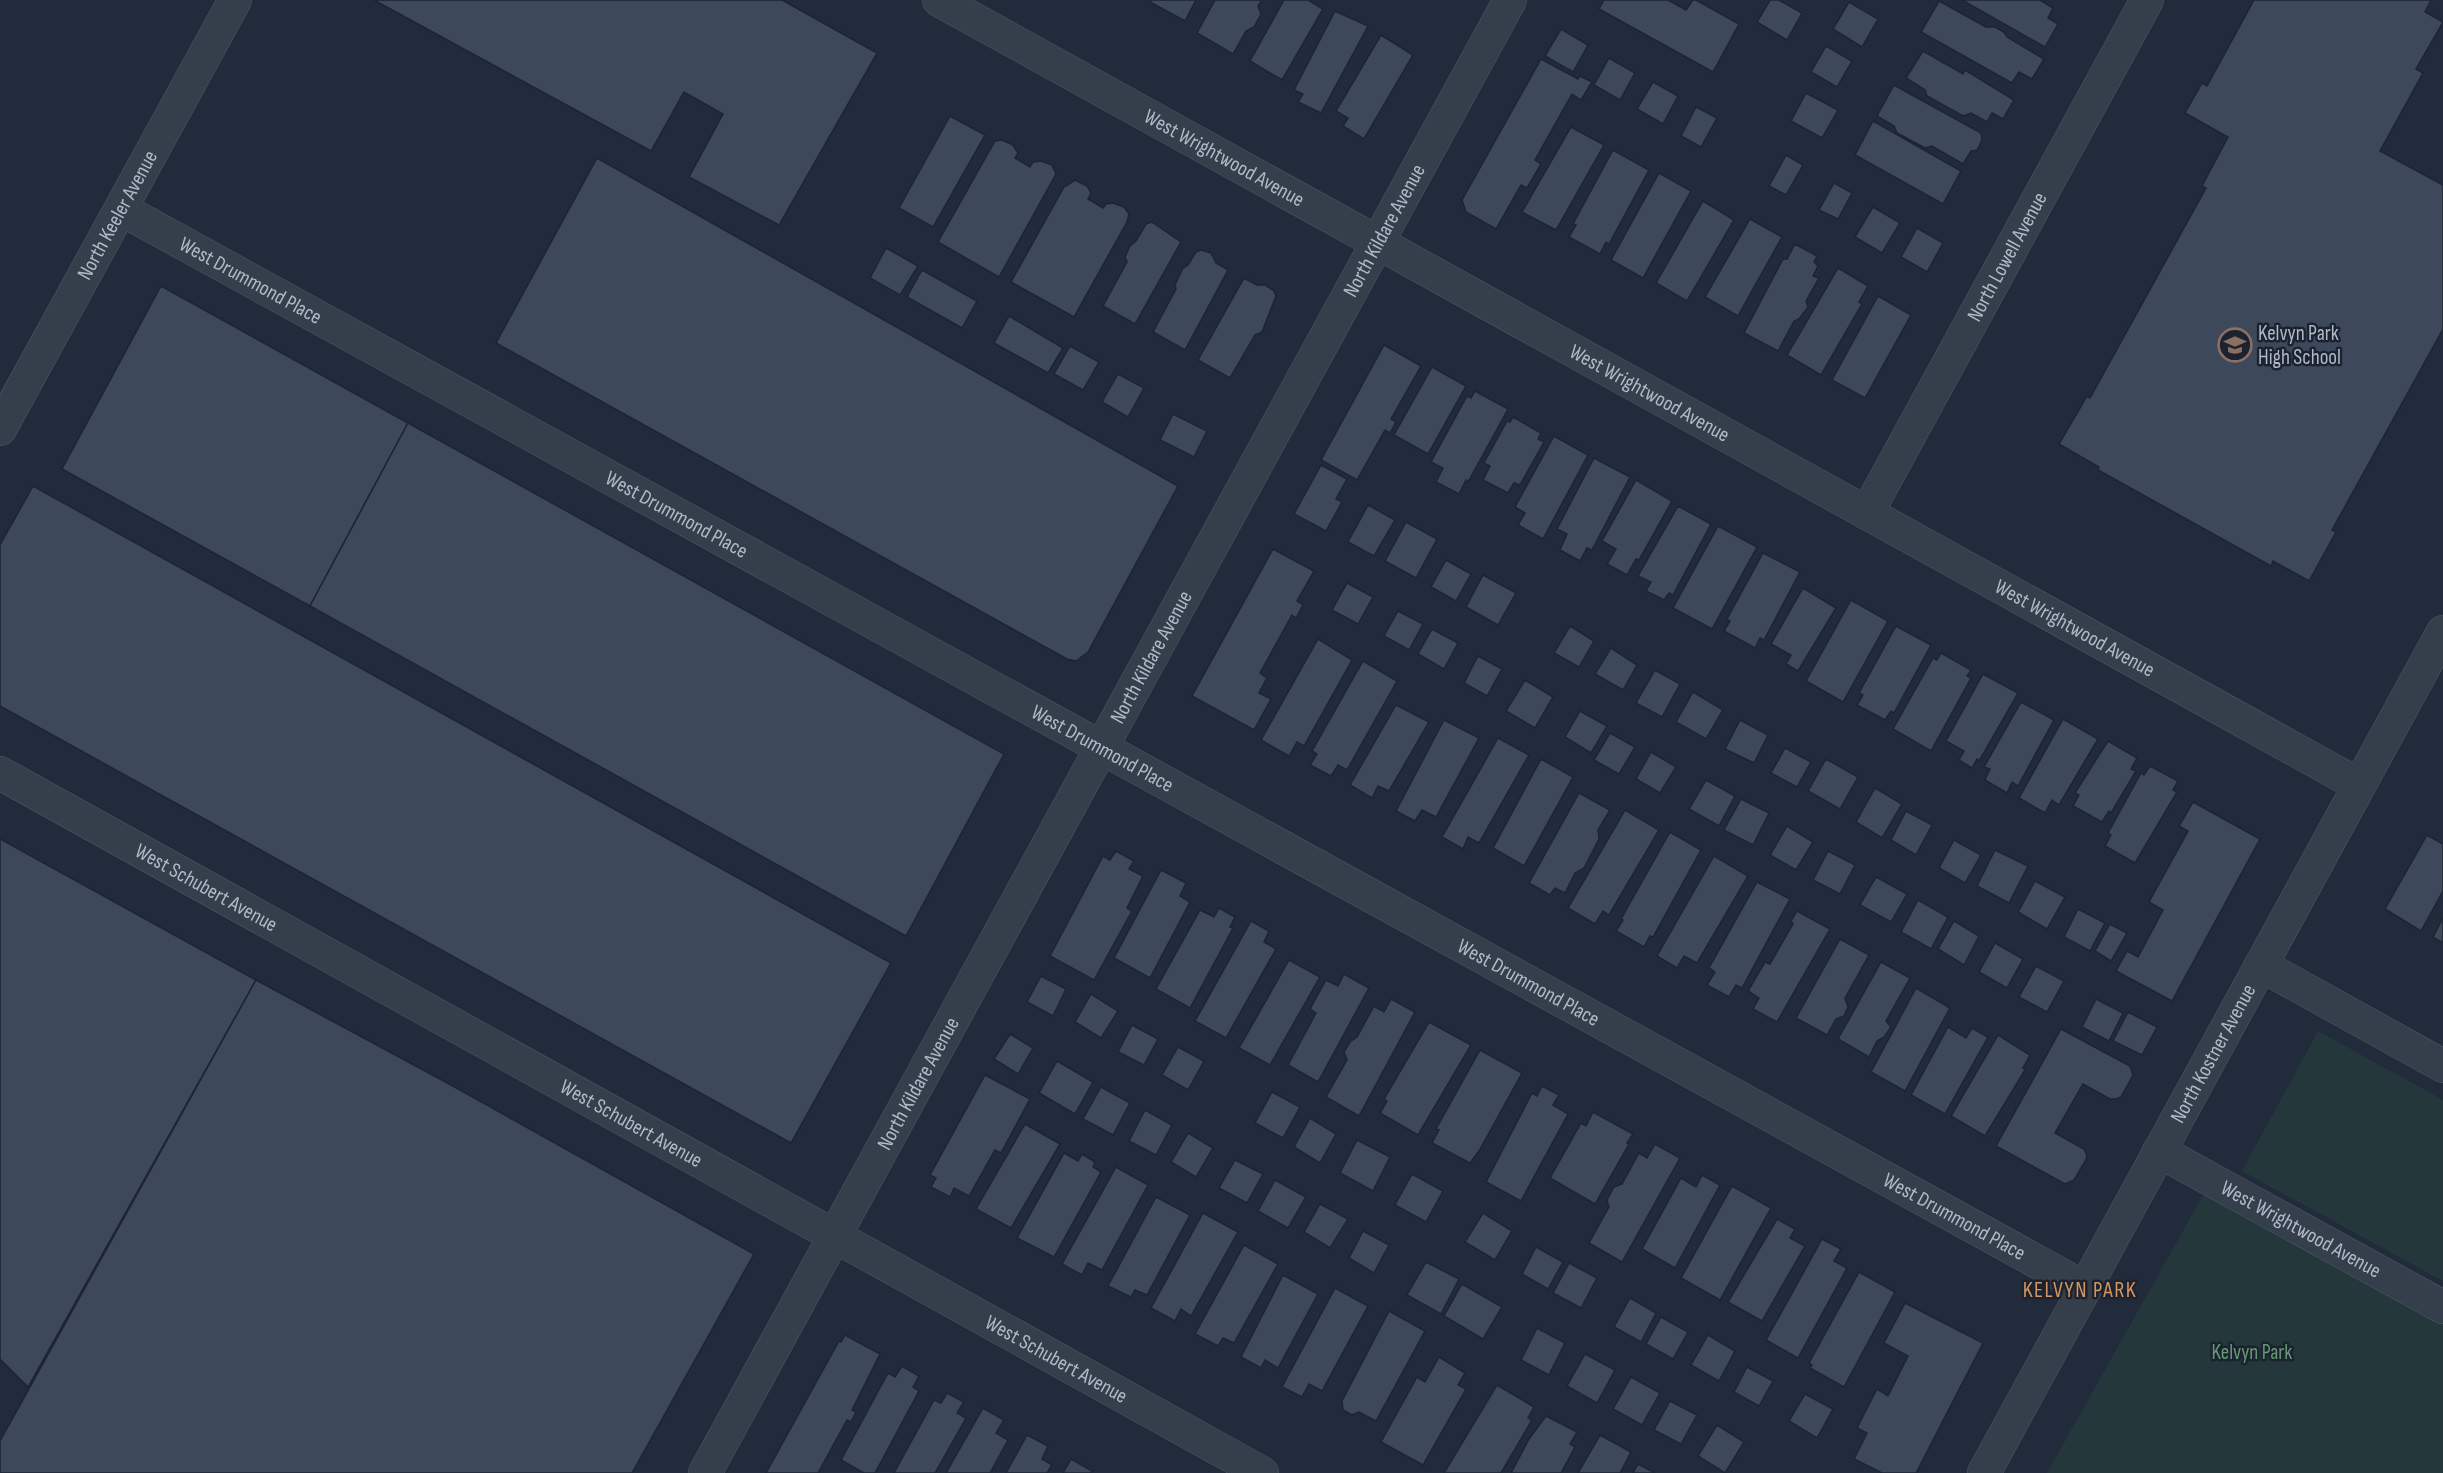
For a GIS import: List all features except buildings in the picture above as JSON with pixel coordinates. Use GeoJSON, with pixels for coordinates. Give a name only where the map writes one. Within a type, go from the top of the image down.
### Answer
{"type":"FeatureCollection","features":[{"type":"Feature","properties":{"kind":"street","name":"North Keeler Avenue"},"geometry":{"type":"LineString","coordinates":[[0,429],[235,0]]}},
{"type":"Feature","properties":{"kind":"street","name":"West Wrightwood Avenue"},"geometry":{"type":"LineString","coordinates":[[939,0],[2359,785]]}},
{"type":"Feature","properties":{"kind":"street","name":"North Kildare Avenue"},"geometry":{"type":"LineString","coordinates":[[705,1473],[1510,0]]}},
{"type":"Feature","properties":{"kind":"street","name":"North Lowell Avenue"},"geometry":{"type":"LineString","coordinates":[[1867,513],[2147,0]]}},
{"type":"Feature","properties":{"kind":"street","name":"West Drummond Place"},"geometry":{"type":"LineString","coordinates":[[121,208],[2085,1288]]}},
{"type":"Feature","properties":{"kind":"street","name":"North Kostner Avenue"},"geometry":{"type":"LineString","coordinates":[[1984,1473],[2443,632]]}},
{"type":"Feature","properties":{"kind":"street","name":"West Schubert Avenue"},"geometry":{"type":"LineString","coordinates":[[0,773],[1262,1473]]}},
{"type":"Feature","properties":{"kind":"street"},"geometry":{"type":"LineString","coordinates":[[2261,965],[2443,1066]]}},
{"type":"Feature","properties":{"kind":"street","name":"West Wrightwood Avenue"},"geometry":{"type":"LineString","coordinates":[[2160,1151],[2443,1307]]}},
{"type":"Feature","properties":{"kind":"green space"},"geometry":{"type":"Polygon","coordinates":[[[2318,1031],[2443,1100],[2443,1281],[2242,1171],[2318,1031]]]}},
{"type":"Feature","properties":{"kind":"green space","name":"Kelvyn Park"},"geometry":{"type":"Polygon","coordinates":[[[2206,1190],[2443,1323],[2443,1473],[2047,1473],[2206,1190]]]}},
{"type":"Feature","properties":{"kind":"place","name":"Kelvyn Park High School"},"geometry":{"type":"Point","coordinates":[2235,345]}},
{"type":"Feature","properties":{"kind":"district","name":"KELVYN PARK"},"geometry":{"type":"Point","coordinates":[2080,1289]}}]}
